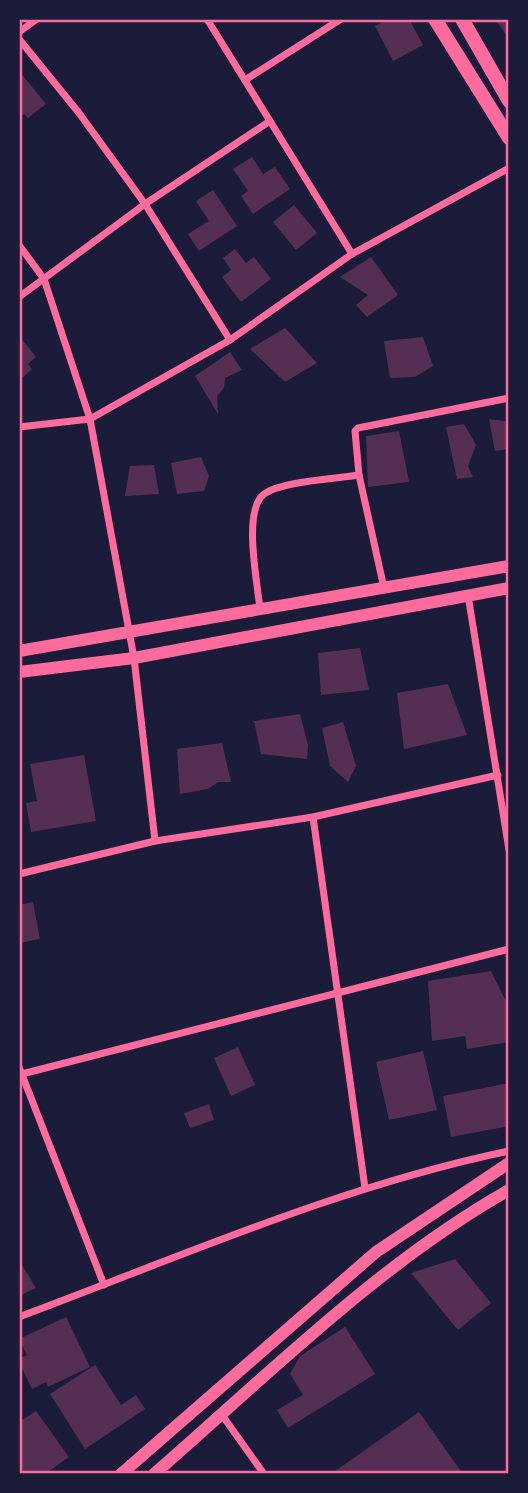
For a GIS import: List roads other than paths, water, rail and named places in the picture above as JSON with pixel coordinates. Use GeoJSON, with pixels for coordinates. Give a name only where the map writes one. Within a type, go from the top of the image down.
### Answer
{"type":"FeatureCollection","features":[{"type":"Feature","properties":{"kind":"main road"},"geometry":{"type":"LineString","coordinates":[[435,19],[509,138]]}},
{"type":"Feature","properties":{"kind":"main road"},"geometry":{"type":"LineString","coordinates":[[462,19],[509,101]]}},
{"type":"Feature","properties":{"kind":"street"},"geometry":{"type":"LineString","coordinates":[[19,32],[37,19]]}},
{"type":"Feature","properties":{"kind":"street"},"geometry":{"type":"LineString","coordinates":[[207,19],[352,254]]}},
{"type":"Feature","properties":{"kind":"street"},"geometry":{"type":"LineString","coordinates":[[245,80],[341,19]]}},
{"type":"Feature","properties":{"kind":"street"},"geometry":{"type":"LineString","coordinates":[[19,39],[79,113],[145,204],[230,340]]}},
{"type":"Feature","properties":{"kind":"street"},"geometry":{"type":"LineString","coordinates":[[19,297],[145,204],[270,121]]}},
{"type":"Feature","properties":{"kind":"street"},"geometry":{"type":"LineString","coordinates":[[19,427],[90,419],[230,340],[352,254],[509,168]]}},
{"type":"Feature","properties":{"kind":"street"},"geometry":{"type":"LineString","coordinates":[[19,244],[44,279],[90,419],[134,658],[155,841]]}},
{"type":"Feature","properties":{"kind":"street"},"geometry":{"type":"LineString","coordinates":[[384,588],[359,475],[354,436],[358,428],[509,398]]}},
{"type":"Feature","properties":{"kind":"street"},"geometry":{"type":"LineString","coordinates":[[260,610],[252,526],[256,506],[263,495],[277,488],[359,475]]}},
{"type":"Feature","properties":{"kind":"street"},"geometry":{"type":"LineString","coordinates":[[19,651],[509,566]]}},
{"type":"Feature","properties":{"kind":"street"},"geometry":{"type":"LineString","coordinates":[[19,672],[134,658],[509,588]]}},
{"type":"Feature","properties":{"kind":"street"},"geometry":{"type":"LineString","coordinates":[[468,594],[509,850]]}},
{"type":"Feature","properties":{"kind":"street"},"geometry":{"type":"LineString","coordinates":[[19,874],[155,841],[313,817],[498,775]]}},
{"type":"Feature","properties":{"kind":"street"},"geometry":{"type":"LineString","coordinates":[[313,817],[365,1188]]}},
{"type":"Feature","properties":{"kind":"street"},"geometry":{"type":"LineString","coordinates":[[104,1285],[20,1070],[509,949]]}},
{"type":"Feature","properties":{"kind":"street"},"geometry":{"type":"LineString","coordinates":[[19,1317],[365,1188],[450,1163],[509,1151]]}},
{"type":"Feature","properties":{"kind":"street"},"geometry":{"type":"LineString","coordinates":[[121,1474],[376,1252],[509,1163]]}},
{"type":"Feature","properties":{"kind":"street"},"geometry":{"type":"LineString","coordinates":[[153,1474],[398,1262],[451,1223],[509,1190]]}},
{"type":"Feature","properties":{"kind":"street"},"geometry":{"type":"LineString","coordinates":[[222,1415],[264,1474]]}}]}
